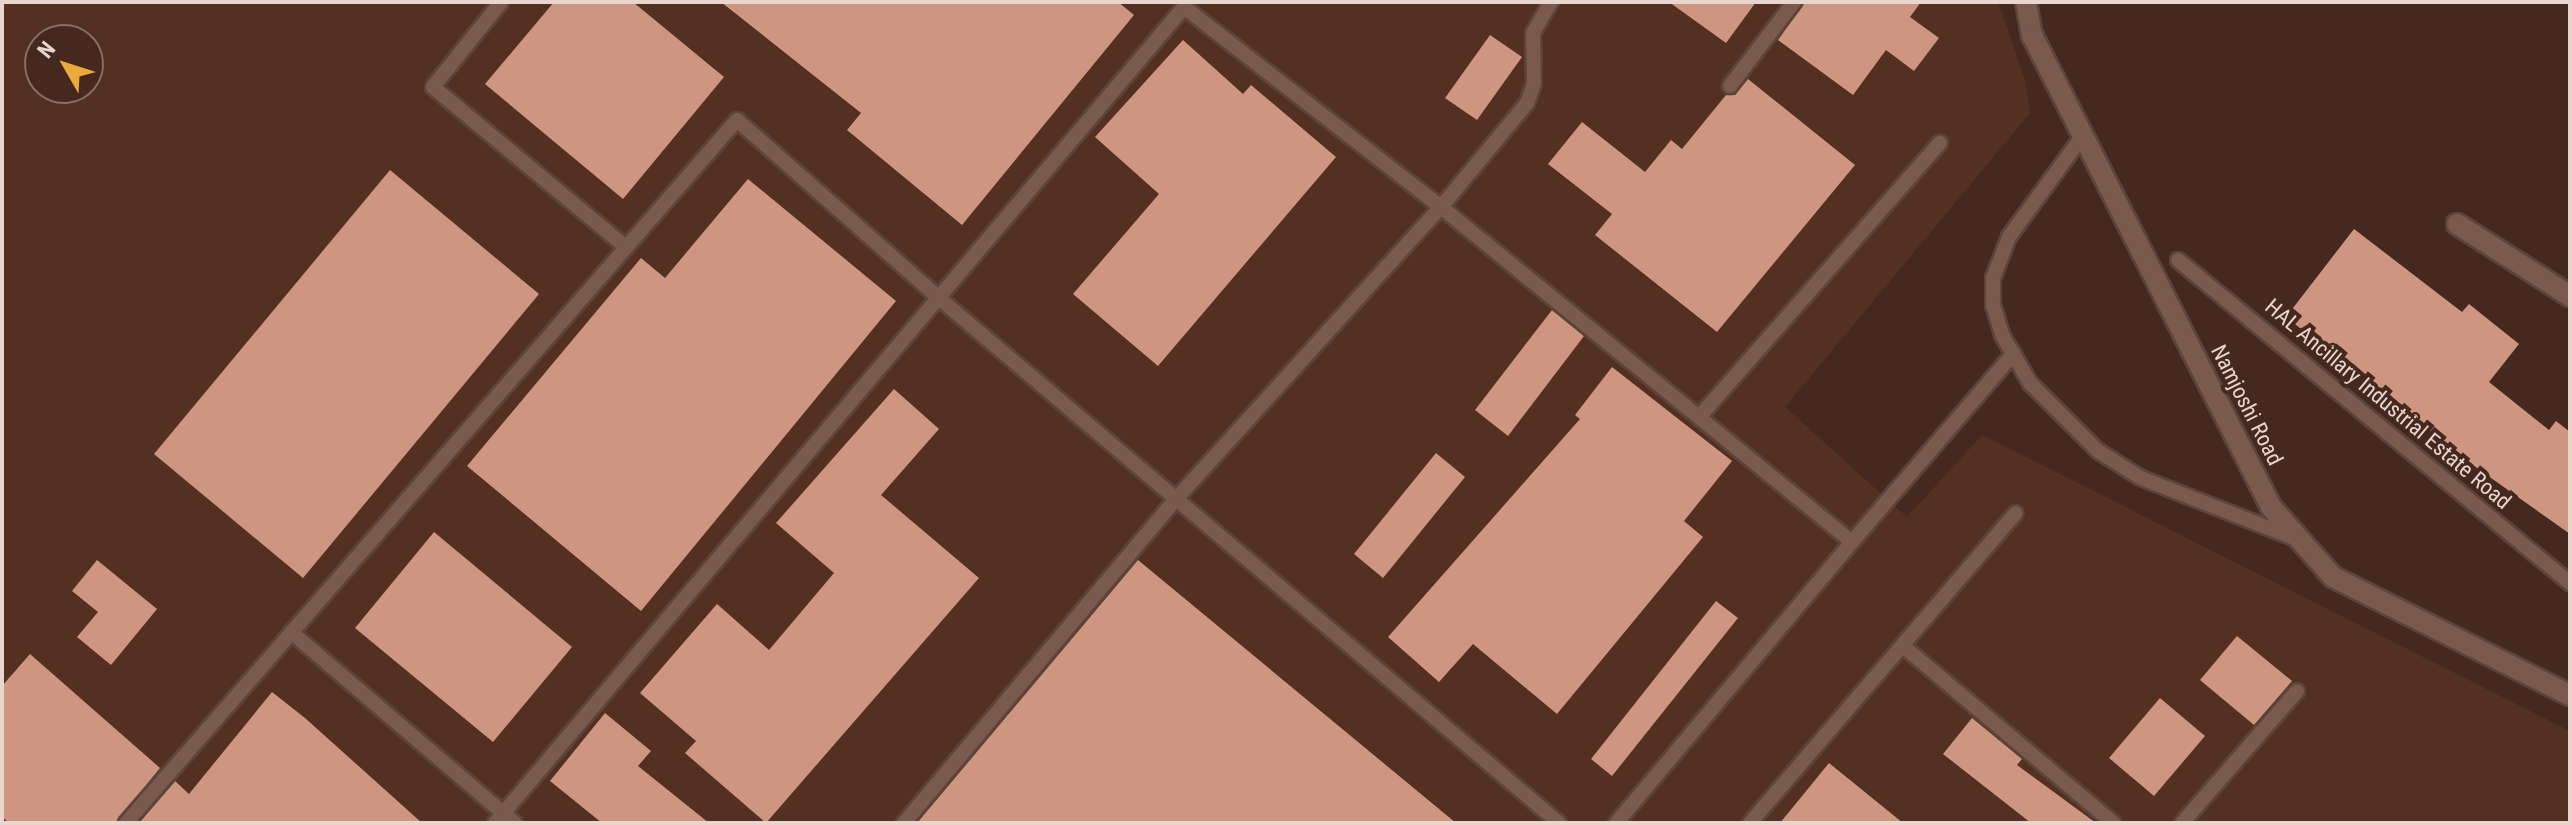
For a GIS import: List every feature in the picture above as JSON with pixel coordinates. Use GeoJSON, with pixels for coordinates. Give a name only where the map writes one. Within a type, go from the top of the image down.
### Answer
{"type":"FeatureCollection","features":[{"type":"Feature","properties":{"kind":"main road","name":"Namjoshi Road"},"geometry":{"type":"LineString","coordinates":[[2026,2],[2032,35],[2271,507],[2333,577],[2570,695]]}},
{"type":"Feature","properties":{"kind":"main road"},"geometry":{"type":"LineString","coordinates":[[2457,224],[2570,296]]}},
{"type":"Feature","properties":{"kind":"lane"},"geometry":{"type":"LineString","coordinates":[[501,2],[433,87],[626,247]]}},
{"type":"Feature","properties":{"kind":"lane"},"geometry":{"type":"LineString","coordinates":[[904,823],[1176,499],[1441,207],[1527,103],[1534,84],[1533,33],[1551,2]]}},
{"type":"Feature","properties":{"kind":"lane"},"geometry":{"type":"LineString","coordinates":[[1730,86],[1794,2]]}},
{"type":"Feature","properties":{"kind":"lane"},"geometry":{"type":"LineString","coordinates":[[499,818],[1184,7],[1441,207],[1852,542]]}},
{"type":"Feature","properties":{"kind":"lane"},"geometry":{"type":"LineString","coordinates":[[126,823],[737,120],[940,299],[1559,823]]}},
{"type":"Feature","properties":{"kind":"lane"},"geometry":{"type":"LineString","coordinates":[[2084,134],[2009,237],[1993,278],[1993,305],[2013,354],[2030,383],[2098,451],[2141,478],[2298,539]]}},
{"type":"Feature","properties":{"kind":"lane"},"geometry":{"type":"LineString","coordinates":[[1699,417],[1940,143]]}},
{"type":"Feature","properties":{"kind":"lane","name":"HAL Ancillary Industrial Estate Road"},"geometry":{"type":"LineString","coordinates":[[2178,260],[2570,583]]}},
{"type":"Feature","properties":{"kind":"lane"},"geometry":{"type":"LineString","coordinates":[[1616,823],[2013,354]]}},
{"type":"Feature","properties":{"kind":"lane"},"geometry":{"type":"LineString","coordinates":[[1750,823],[2016,513]]}},
{"type":"Feature","properties":{"kind":"lane"},"geometry":{"type":"LineString","coordinates":[[291,632],[499,818],[515,823]]}},
{"type":"Feature","properties":{"kind":"lane"},"geometry":{"type":"LineString","coordinates":[[1903,646],[2113,823]]}},
{"type":"Feature","properties":{"kind":"lane"},"geometry":{"type":"LineString","coordinates":[[2182,823],[2297,691]]}},
{"type":"Feature","properties":{"kind":"shaded area"},"geometry":{"type":"Polygon","coordinates":[[[2,2],[1998,2],[2025,80],[2030,113],[1785,407],[1907,517],[1982,435],[2570,731],[2570,823],[2,823],[2,2]]]}},
{"type":"Feature","properties":{"kind":"building"},"geometry":{"type":"Polygon","coordinates":[[[554,2],[633,2],[724,77],[623,199],[485,84],[554,2]]]}},
{"type":"Feature","properties":{"kind":"building"},"geometry":{"type":"Polygon","coordinates":[[[721,2],[1118,2],[1134,15],[962,225],[847,130],[861,113],[721,2]]]}},
{"type":"Feature","properties":{"kind":"building"},"geometry":{"type":"Polygon","coordinates":[[[1669,2],[1756,2],[1726,43],[1669,2]]]}},
{"type":"Feature","properties":{"kind":"building"},"geometry":{"type":"Polygon","coordinates":[[[1805,2],[1921,2],[1910,17],[1939,38],[1914,71],[1886,50],[1853,95],[1778,40],[1805,2]]]}},
{"type":"Feature","properties":{"kind":"building"},"geometry":{"type":"Polygon","coordinates":[[[1490,35],[1522,57],[1477,120],[1445,98],[1490,35]]]}},
{"type":"Feature","properties":{"kind":"building"},"geometry":{"type":"Polygon","coordinates":[[[1183,40],[1243,94],[1251,85],[1336,157],[1158,366],[1073,294],[1159,194],[1095,137],[1183,40]]]}},
{"type":"Feature","properties":{"kind":"building"},"geometry":{"type":"Polygon","coordinates":[[[1748,79],[1855,165],[1717,332],[1595,235],[1612,214],[1548,164],[1582,122],[1645,172],[1671,140],[1682,149],[1726,95],[1735,95],[1748,79]]]}},
{"type":"Feature","properties":{"kind":"building"},"geometry":{"type":"Polygon","coordinates":[[[390,170],[539,294],[303,578],[154,454],[390,170]]]}},
{"type":"Feature","properties":{"kind":"building"},"geometry":{"type":"Polygon","coordinates":[[[748,179],[896,301],[641,611],[467,466],[641,258],[665,278],[748,179]]]}},
{"type":"Feature","properties":{"kind":"building"},"geometry":{"type":"Polygon","coordinates":[[[2354,229],[2462,312],[2469,304],[2519,344],[2489,382],[2549,430],[2556,421],[2570,432],[2570,534],[2477,468],[2286,317],[2354,229]]]}},
{"type":"Feature","properties":{"kind":"building"},"geometry":{"type":"Polygon","coordinates":[[[1552,310],[1584,336],[1508,436],[1475,410],[1552,310]]]}},
{"type":"Feature","properties":{"kind":"building"},"geometry":{"type":"Polygon","coordinates":[[[1612,367],[1732,461],[1684,521],[1703,537],[1557,714],[1473,644],[1439,682],[1388,637],[1580,419],[1575,415],[1612,367]]]}},
{"type":"Feature","properties":{"kind":"building"},"geometry":{"type":"Polygon","coordinates":[[[894,389],[939,429],[881,495],[979,578],[766,823],[685,753],[696,741],[640,693],[717,604],[769,650],[834,573],[776,523],[894,389]]]}},
{"type":"Feature","properties":{"kind":"building"},"geometry":{"type":"Polygon","coordinates":[[[1436,453],[1465,477],[1383,578],[1354,554],[1436,453]]]}},
{"type":"Feature","properties":{"kind":"building"},"geometry":{"type":"Polygon","coordinates":[[[434,532],[572,647],[493,742],[355,628],[434,532]]]}},
{"type":"Feature","properties":{"kind":"building"},"geometry":{"type":"Polygon","coordinates":[[[97,560],[157,609],[111,665],[77,637],[98,612],[72,591],[97,560]]]}},
{"type":"Feature","properties":{"kind":"building"},"geometry":{"type":"Polygon","coordinates":[[[1138,560],[1456,823],[917,823],[1138,560]]]}},
{"type":"Feature","properties":{"kind":"building"},"geometry":{"type":"Polygon","coordinates":[[[1716,601],[1738,618],[1612,776],[1591,759],[1716,601]]]}},
{"type":"Feature","properties":{"kind":"building"},"geometry":{"type":"Polygon","coordinates":[[[2237,636],[2292,681],[2254,725],[2200,680],[2237,636]]]}},
{"type":"Feature","properties":{"kind":"building"},"geometry":{"type":"Polygon","coordinates":[[[30,654],[160,768],[116,823],[9,823],[2,817],[2,686],[30,654]]]}},
{"type":"Feature","properties":{"kind":"building"},"geometry":{"type":"Polygon","coordinates":[[[272,692],[422,823],[139,823],[175,781],[189,794],[272,692]]]}},
{"type":"Feature","properties":{"kind":"building"},"geometry":{"type":"Polygon","coordinates":[[[2160,698],[2205,736],[2154,796],[2109,758],[2160,698]]]}},
{"type":"Feature","properties":{"kind":"building"},"geometry":{"type":"Polygon","coordinates":[[[605,713],[651,751],[638,766],[709,823],[602,823],[550,781],[605,713]]]}},
{"type":"Feature","properties":{"kind":"building"},"geometry":{"type":"Polygon","coordinates":[[[1972,718],[2022,759],[2017,765],[2096,823],[2031,823],[1943,754],[1972,718]]]}},
{"type":"Feature","properties":{"kind":"building"},"geometry":{"type":"Polygon","coordinates":[[[1829,763],[1903,823],[1780,823],[1829,763]]]}}]}
